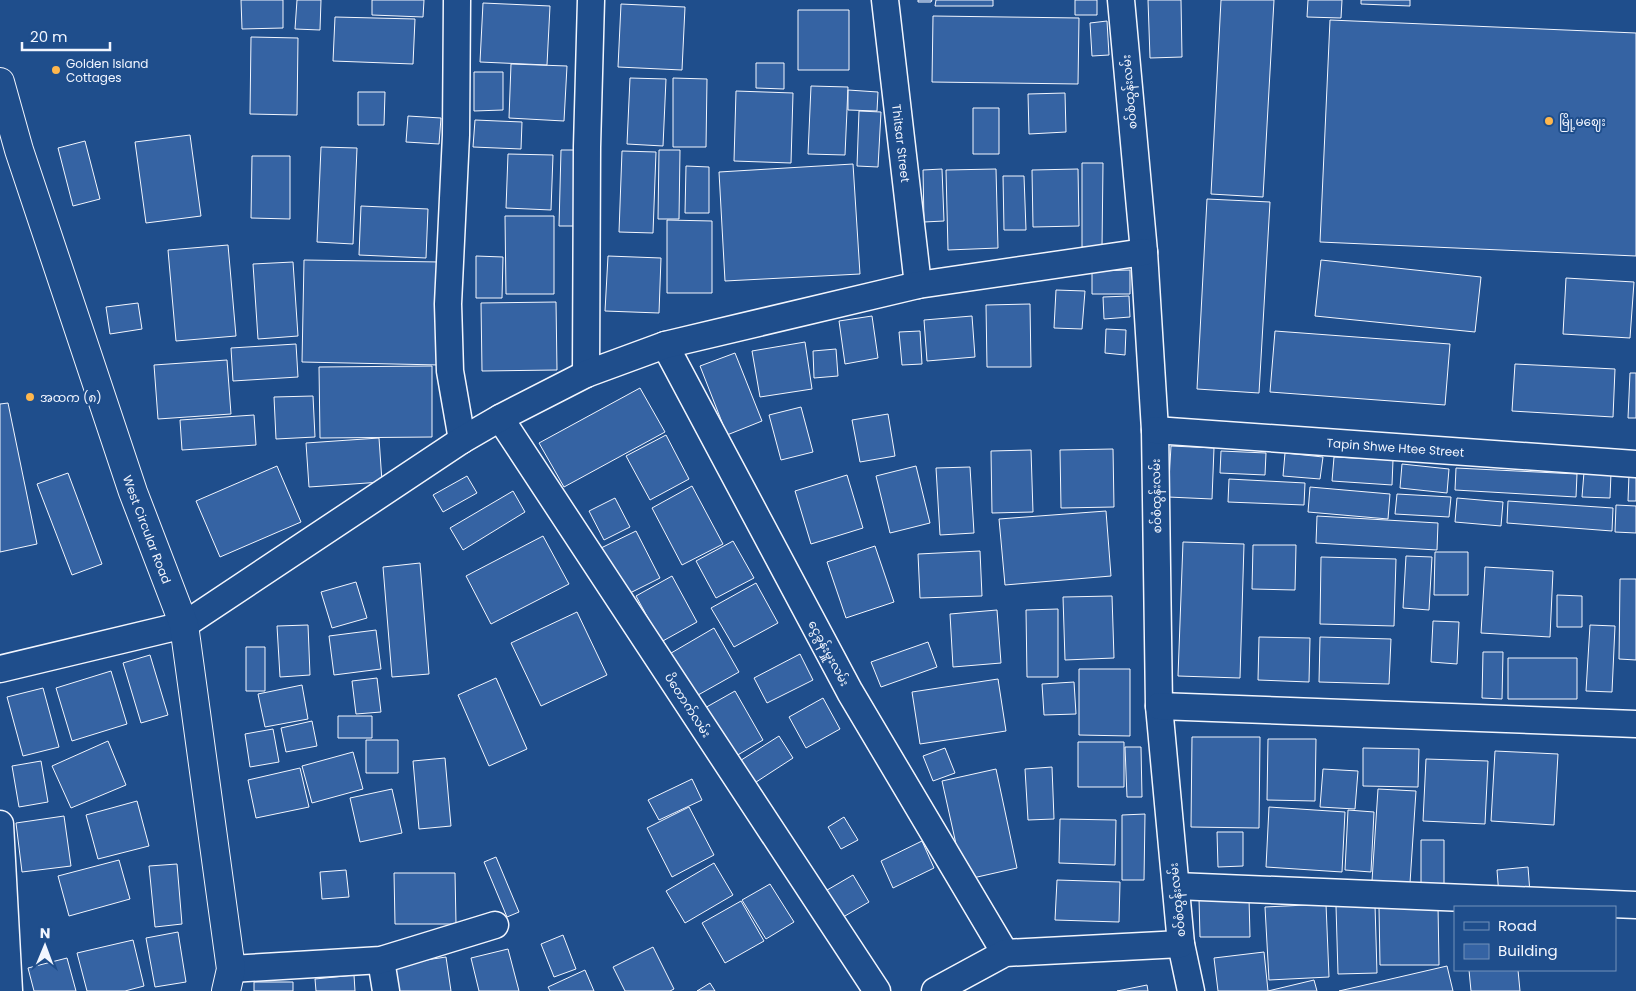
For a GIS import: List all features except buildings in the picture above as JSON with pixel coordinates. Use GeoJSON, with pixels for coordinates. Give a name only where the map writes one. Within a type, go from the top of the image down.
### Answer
{"type":"FeatureCollection","features":[{"type":"Feature","properties":{"kind":"street"},"geometry":{"type":"LineString","coordinates":[[457,0],[456,135],[448,304],[450,371],[462,440]]}},
{"type":"Feature","properties":{"kind":"street"},"geometry":{"type":"LineString","coordinates":[[586,374],[587,147],[591,0]]}},
{"type":"Feature","properties":{"kind":"street","name":"Thitsar Street"},"geometry":{"type":"LineString","coordinates":[[884,0],[918,285]]}},
{"type":"Feature","properties":{"kind":"street","name":"စဝ်စံထွန်းလမ်း"},"geometry":{"type":"LineString","coordinates":[[1121,0],[1144,252],[1155,430],[1159,706],[1181,944],[1192,991]]}},
{"type":"Feature","properties":{"kind":"street","name":"West Circular Road"},"geometry":{"type":"LineString","coordinates":[[0,82],[19,150],[133,492],[184,625],[229,980]]}},
{"type":"Feature","properties":{"kind":"street"},"geometry":{"type":"LineString","coordinates":[[0,669],[184,625],[462,440],[500,418],[586,374],[664,345],[918,285],[1144,252]]}},
{"type":"Feature","properties":{"kind":"street","name":"ငွေခွန်းမှူးလမ်း"},"geometry":{"type":"LineString","coordinates":[[664,345],[850,692],[1006,953]]}},
{"type":"Feature","properties":{"kind":"street","name":"ပိတောက်လမ်း"},"geometry":{"type":"LineString","coordinates":[[500,418],[877,991]]}},
{"type":"Feature","properties":{"kind":"street","name":"Tapin Shwe Htee Street"},"geometry":{"type":"LineString","coordinates":[[1155,430],[1636,464]]}},
{"type":"Feature","properties":{"kind":"street"},"geometry":{"type":"LineString","coordinates":[[1159,706],[1636,724]]}},
{"type":"Feature","properties":{"kind":"street"},"geometry":{"type":"LineString","coordinates":[[0,824],[9,991]]}},
{"type":"Feature","properties":{"kind":"street"},"geometry":{"type":"LineString","coordinates":[[1176,886],[1636,905]]}},
{"type":"Feature","properties":{"kind":"street"},"geometry":{"type":"LineString","coordinates":[[229,980],[381,960],[494,925]]}},
{"type":"Feature","properties":{"kind":"street"},"geometry":{"type":"LineString","coordinates":[[935,991],[1006,953],[1181,944]]}},
{"type":"Feature","properties":{"kind":"street"},"geometry":{"type":"LineString","coordinates":[[381,960],[386,991]]}},
{"type":"Feature","properties":{"kind":"place","name":"Golden Island Cottages"},"geometry":{"type":"Point","coordinates":[56,70]}},
{"type":"Feature","properties":{"kind":"place","name":"မြို့မဈေး"},"geometry":{"type":"Point","coordinates":[1549,121]}},
{"type":"Feature","properties":{"kind":"place","name":"အထက (၈)"},"geometry":{"type":"Point","coordinates":[30,397]}}]}
